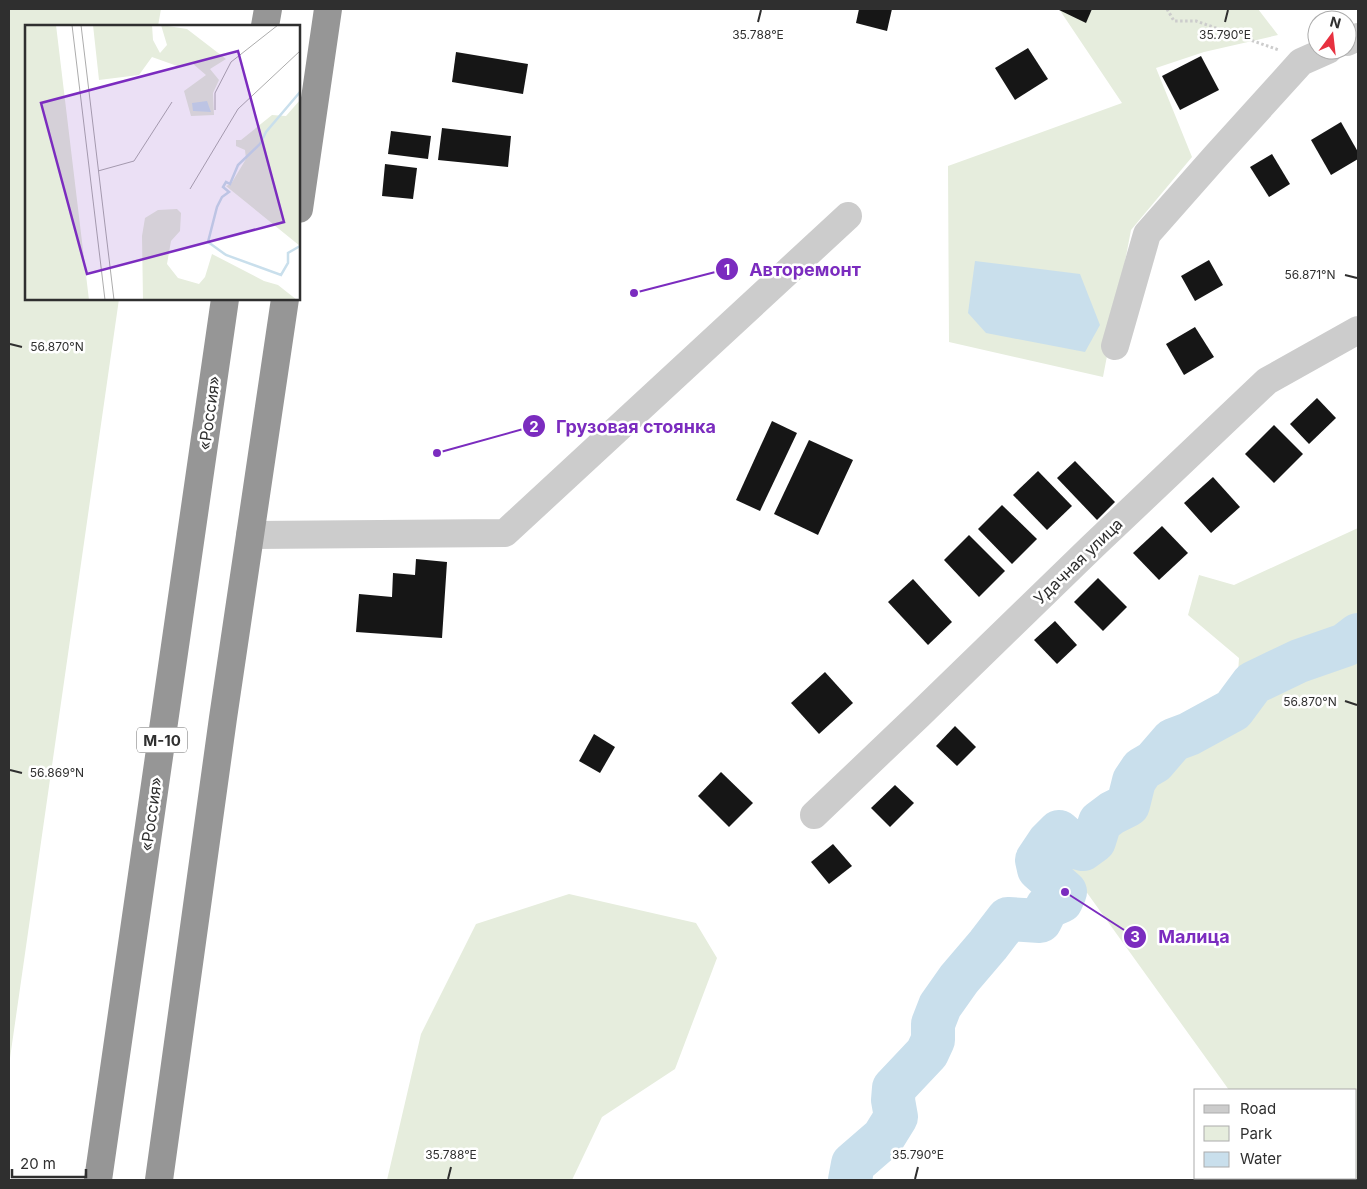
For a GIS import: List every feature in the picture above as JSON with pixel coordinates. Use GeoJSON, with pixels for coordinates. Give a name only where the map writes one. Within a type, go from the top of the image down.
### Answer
{"type":"FeatureCollection","features":[{"type":"Feature","properties":{"kind":"highway"},"geometry":{"type":"LineString","coordinates":[[265,25],[268,9]]}},
{"type":"Feature","properties":{"kind":"highway"},"geometry":{"type":"LineString","coordinates":[[300,202],[328,9]]}},
{"type":"Feature","properties":{"kind":"highway","name":"«Россия»"},"geometry":{"type":"LineString","coordinates":[[98,1180],[226,300]]}},
{"type":"Feature","properties":{"kind":"highway"},"geometry":{"type":"LineString","coordinates":[[159,1180],[223,718],[285,300]]}},
{"type":"Feature","properties":{"kind":"street"},"geometry":{"type":"LineString","coordinates":[[1115,346],[1147,234],[1214,156],[1301,62],[1307,59]]}},
{"type":"Feature","properties":{"kind":"street"},"geometry":{"type":"LineString","coordinates":[[250,535],[505,533],[848,216]]}},
{"type":"Feature","properties":{"kind":"street","name":"Удачная улица"},"geometry":{"type":"LineString","coordinates":[[814,815],[1267,381],[1358,330]]}},
{"type":"Feature","properties":{"kind":"path"},"geometry":{"type":"LineString","coordinates":[[1167,9],[1174,21],[1196,21],[1274,47],[1301,62]]}},
{"type":"Feature","properties":{"kind":"green space"},"geometry":{"type":"Polygon","coordinates":[[[9,9],[161,9],[158,25],[25,25],[25,300],[119,300],[9,1065],[9,9]]]}},
{"type":"Feature","properties":{"kind":"green space"},"geometry":{"type":"Polygon","coordinates":[[[1059,9],[1258,9],[1278,35],[1204,52],[1156,68],[1192,157],[1131,230],[1103,377],[949,342],[948,166],[1122,103],[1059,9]]]}},
{"type":"Feature","properties":{"kind":"green space"},"geometry":{"type":"Polygon","coordinates":[[[1358,528],[1358,1180],[1293,1179],[1357,1179],[1357,1089],[1228,1089],[1085,890],[1054,859],[1089,854],[1132,810],[1149,777],[1181,749],[1235,720],[1239,658],[1188,615],[1199,575],[1234,585],[1358,528]]]}},
{"type":"Feature","properties":{"kind":"green space"},"geometry":{"type":"Polygon","coordinates":[[[569,894],[696,923],[717,958],[675,1069],[602,1117],[572,1180],[387,1180],[421,1034],[476,924],[569,894]]]}},
{"type":"Feature","properties":{"kind":"water"},"geometry":{"type":"Polygon","coordinates":[[[975,261],[1080,274],[1100,325],[1085,352],[986,333],[968,313],[975,261]]]}},
{"type":"Feature","properties":{"kind":"building"},"geometry":{"type":"Polygon","coordinates":[[[859,9],[892,9],[887,31],[856,23],[859,9]]]}},
{"type":"Feature","properties":{"kind":"building"},"geometry":{"type":"Polygon","coordinates":[[[1057,9],[1092,9],[1086,23],[1057,9]]]}},
{"type":"Feature","properties":{"kind":"building"},"geometry":{"type":"Polygon","coordinates":[[[1028,48],[1048,79],[1015,100],[995,68],[1028,48]]]}},
{"type":"Feature","properties":{"kind":"building"},"geometry":{"type":"Polygon","coordinates":[[[456,52],[528,64],[523,94],[452,82],[456,52]]]}},
{"type":"Feature","properties":{"kind":"building"},"geometry":{"type":"Polygon","coordinates":[[[1201,56],[1219,90],[1180,110],[1162,76],[1201,56]]]}},
{"type":"Feature","properties":{"kind":"building"},"geometry":{"type":"Polygon","coordinates":[[[1341,122],[1358,152],[1358,159],[1331,175],[1311,140],[1341,122]]]}},
{"type":"Feature","properties":{"kind":"building"},"geometry":{"type":"Polygon","coordinates":[[[442,128],[511,136],[508,167],[438,160],[442,128]]]}},
{"type":"Feature","properties":{"kind":"building"},"geometry":{"type":"Polygon","coordinates":[[[391,131],[431,136],[428,159],[388,154],[391,131]]]}},
{"type":"Feature","properties":{"kind":"building"},"geometry":{"type":"Polygon","coordinates":[[[1272,154],[1290,184],[1269,197],[1250,167],[1272,154]]]}},
{"type":"Feature","properties":{"kind":"building"},"geometry":{"type":"Polygon","coordinates":[[[385,164],[417,168],[413,199],[382,196],[385,164]]]}},
{"type":"Feature","properties":{"kind":"building"},"geometry":{"type":"Polygon","coordinates":[[[1209,260],[1223,285],[1195,301],[1181,276],[1209,260]]]}},
{"type":"Feature","properties":{"kind":"building"},"geometry":{"type":"Polygon","coordinates":[[[1195,327],[1214,357],[1184,375],[1166,344],[1195,327]]]}},
{"type":"Feature","properties":{"kind":"building"},"geometry":{"type":"Polygon","coordinates":[[[1317,398],[1336,418],[1309,444],[1290,424],[1317,398]]]}},
{"type":"Feature","properties":{"kind":"building"},"geometry":{"type":"Polygon","coordinates":[[[772,421],[797,433],[760,511],[736,500],[772,421]]]}},
{"type":"Feature","properties":{"kind":"building"},"geometry":{"type":"Polygon","coordinates":[[[1274,425],[1303,454],[1274,483],[1245,454],[1274,425]]]}},
{"type":"Feature","properties":{"kind":"building"},"geometry":{"type":"Polygon","coordinates":[[[809,440],[853,460],[818,535],[774,514],[809,440]]]}},
{"type":"Feature","properties":{"kind":"building"},"geometry":{"type":"Polygon","coordinates":[[[1075,461],[1115,502],[1097,520],[1057,478],[1075,461]]]}},
{"type":"Feature","properties":{"kind":"building"},"geometry":{"type":"Polygon","coordinates":[[[1038,471],[1072,506],[1047,530],[1013,495],[1038,471]]]}},
{"type":"Feature","properties":{"kind":"building"},"geometry":{"type":"Polygon","coordinates":[[[1213,477],[1240,507],[1211,533],[1184,503],[1213,477]]]}},
{"type":"Feature","properties":{"kind":"building"},"geometry":{"type":"Polygon","coordinates":[[[1002,505],[1037,539],[1012,564],[978,529],[1002,505]]]}},
{"type":"Feature","properties":{"kind":"building"},"geometry":{"type":"Polygon","coordinates":[[[1162,526],[1188,553],[1159,580],[1133,553],[1162,526]]]}},
{"type":"Feature","properties":{"kind":"building"},"geometry":{"type":"Polygon","coordinates":[[[969,535],[1005,571],[979,597],[944,560],[969,535]]]}},
{"type":"Feature","properties":{"kind":"building"},"geometry":{"type":"Polygon","coordinates":[[[416,559],[447,562],[442,638],[356,632],[359,594],[392,597],[393,573],[415,575],[416,559]]]}},
{"type":"Feature","properties":{"kind":"building"},"geometry":{"type":"Polygon","coordinates":[[[1098,578],[1127,607],[1103,631],[1074,602],[1098,578]]]}},
{"type":"Feature","properties":{"kind":"building"},"geometry":{"type":"Polygon","coordinates":[[[913,579],[952,622],[928,645],[888,602],[913,579]]]}},
{"type":"Feature","properties":{"kind":"building"},"geometry":{"type":"Polygon","coordinates":[[[1055,621],[1077,645],[1057,664],[1034,640],[1055,621]]]}},
{"type":"Feature","properties":{"kind":"building"},"geometry":{"type":"Polygon","coordinates":[[[825,672],[853,703],[819,734],[791,703],[825,672]]]}},
{"type":"Feature","properties":{"kind":"building"},"geometry":{"type":"Polygon","coordinates":[[[955,726],[976,747],[957,766],[936,746],[955,726]]]}},
{"type":"Feature","properties":{"kind":"building"},"geometry":{"type":"Polygon","coordinates":[[[594,734],[615,747],[600,773],[579,761],[594,734]]]}},
{"type":"Feature","properties":{"kind":"building"},"geometry":{"type":"Polygon","coordinates":[[[721,772],[753,803],[729,827],[698,796],[721,772]]]}},
{"type":"Feature","properties":{"kind":"building"},"geometry":{"type":"Polygon","coordinates":[[[895,785],[914,803],[890,827],[871,808],[895,785]]]}},
{"type":"Feature","properties":{"kind":"building"},"geometry":{"type":"Polygon","coordinates":[[[833,844],[852,866],[829,884],[811,862],[833,844]]]}},
{"type":"Feature","properties":{"kind":"waterway"},"geometry":{"type":"LineString","coordinates":[[850,1180],[853,1164],[883,1138],[896,1117],[893,1100],[894,1088],[927,1053],[933,1040],[933,1024],[940,1006],[959,979],[1008,919],[1040,921],[1047,907],[1061,901],[1065,892],[1039,869],[1037,860],[1049,842],[1059,832],[1076,847],[1083,849],[1094,841],[1100,822],[1128,805],[1134,781],[1142,769],[1154,762],[1173,740],[1189,734],[1233,710],[1253,683],[1299,661],[1345,645],[1358,635]]}},
{"type":"Feature","properties":{"kind":"place","name":"Авторемонт"},"geometry":{"type":"Point","coordinates":[634,293]}},
{"type":"Feature","properties":{"kind":"place","name":"Грузовая стоянка"},"geometry":{"type":"Point","coordinates":[437,453]}},
{"type":"Feature","properties":{"kind":"place","name":"Малица"},"geometry":{"type":"Point","coordinates":[1065,892]}}]}
